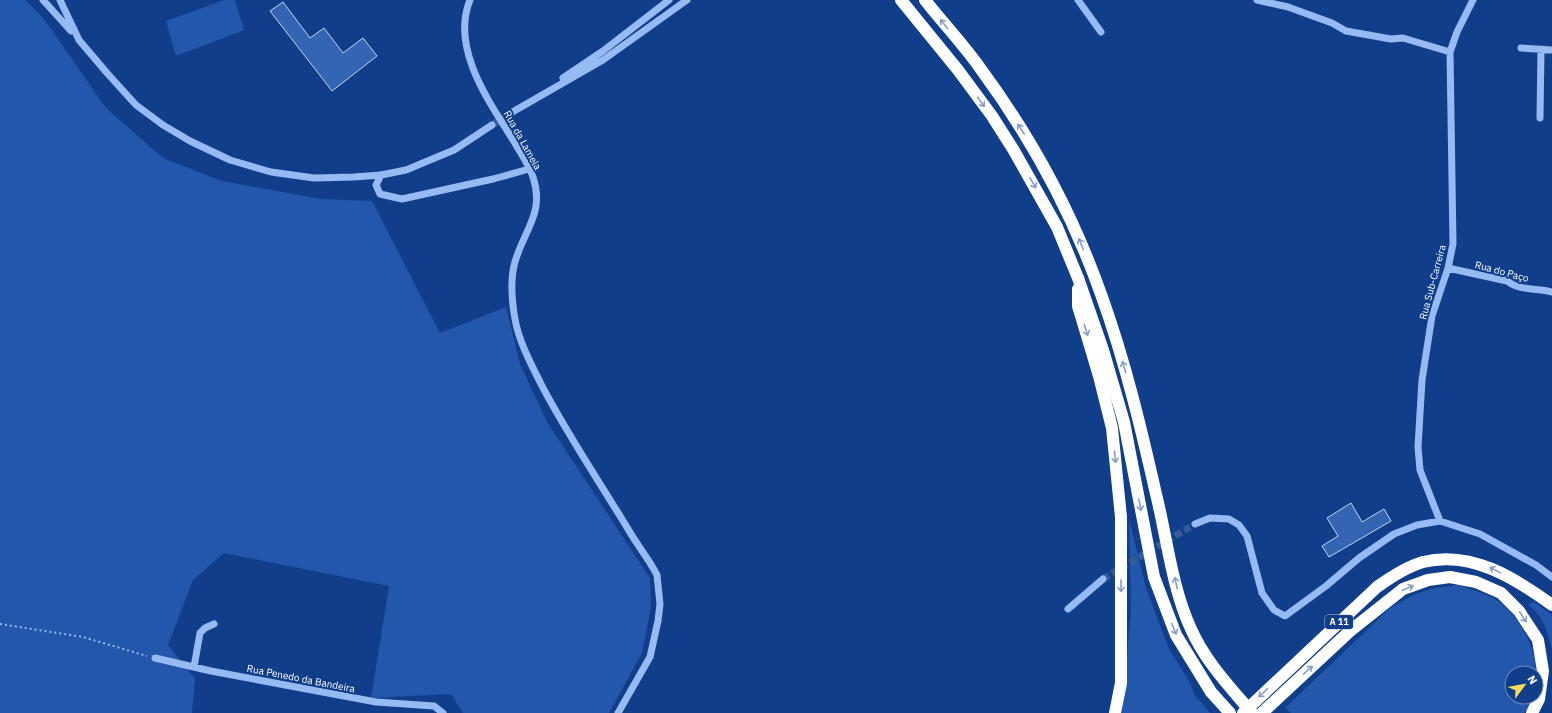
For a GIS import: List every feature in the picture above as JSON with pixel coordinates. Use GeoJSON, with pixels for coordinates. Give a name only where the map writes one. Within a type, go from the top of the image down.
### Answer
{"type":"FeatureCollection","features":[{"type":"Feature","properties":{"kind":"highway"},"geometry":{"type":"LineString","coordinates":[[901,0],[958,70],[1013,149],[1057,227],[1078,278],[1103,350],[1124,422],[1154,577],[1176,635],[1211,692],[1230,713]]}},
{"type":"Feature","properties":{"kind":"highway"},"geometry":{"type":"LineString","coordinates":[[924,0],[980,68],[1029,141],[1076,232],[1102,296],[1135,404],[1179,597],[1191,630],[1205,654],[1224,680],[1252,713]]}},
{"type":"Feature","properties":{"kind":"highway"},"geometry":{"type":"LineString","coordinates":[[1078,278],[1078,306],[1099,376],[1112,428],[1121,517],[1121,683],[1115,713]]}},
{"type":"Feature","properties":{"kind":"highway","name":"A 11"},"geometry":{"type":"LineString","coordinates":[[1243,713],[1377,587],[1396,574],[1422,562],[1450,559],[1485,565],[1525,585],[1552,605]]}},
{"type":"Feature","properties":{"kind":"highway"},"geometry":{"type":"LineString","coordinates":[[1262,713],[1350,631],[1403,589],[1428,580],[1450,577],[1476,582],[1501,593],[1519,611],[1538,640],[1543,671],[1539,699],[1532,713]]}},
{"type":"Feature","properties":{"kind":"street"},"geometry":{"type":"LineString","coordinates":[[43,0],[136,105],[163,125],[190,141],[230,160],[271,172],[314,178],[381,175],[406,170],[454,150],[492,126]]}},
{"type":"Feature","properties":{"kind":"street"},"geometry":{"type":"LineString","coordinates":[[60,0],[79,40]]}},
{"type":"Feature","properties":{"kind":"street","name":"Rua da Lamela"},"geometry":{"type":"LineString","coordinates":[[470,0],[464,20],[464,38],[471,63],[487,97],[529,169],[536,192],[535,213],[515,262],[513,292],[515,320],[528,357],[559,416],[656,576],[660,604],[650,657],[618,713]]}},
{"type":"Feature","properties":{"kind":"street"},"geometry":{"type":"LineString","coordinates":[[669,0],[603,51],[509,114],[603,60],[687,0]]}},
{"type":"Feature","properties":{"kind":"street"},"geometry":{"type":"LineString","coordinates":[[1078,0],[1101,32]]}},
{"type":"Feature","properties":{"kind":"street"},"geometry":{"type":"LineString","coordinates":[[1257,0],[1288,7],[1332,22],[1346,31],[1391,39],[1403,38],[1450,52]]}},
{"type":"Feature","properties":{"kind":"street","name":"Rua Sub-Carreira"},"geometry":{"type":"LineString","coordinates":[[1440,521],[1420,470],[1418,447],[1422,380],[1432,316],[1448,268],[1453,244],[1450,52],[1457,32],[1473,0]]}},
{"type":"Feature","properties":{"kind":"street"},"geometry":{"type":"LineString","coordinates":[[1521,48],[1552,50]]}},
{"type":"Feature","properties":{"kind":"street"},"geometry":{"type":"LineString","coordinates":[[1540,118],[1541,49]]}},
{"type":"Feature","properties":{"kind":"street"},"geometry":{"type":"LineString","coordinates":[[381,175],[376,185],[380,194],[402,199],[493,179],[529,169]]}},
{"type":"Feature","properties":{"kind":"street","name":"Rua do Paço"},"geometry":{"type":"LineString","coordinates":[[1448,268],[1507,281],[1512,285],[1536,290],[1543,289],[1552,292]]}},
{"type":"Feature","properties":{"kind":"street"},"geometry":{"type":"LineString","coordinates":[[1195,524],[1210,518],[1228,519],[1239,525],[1247,536],[1262,593],[1274,610],[1285,616],[1326,586],[1359,558],[1394,534],[1417,525],[1440,521],[1480,534],[1536,565],[1552,577]]}},
{"type":"Feature","properties":{"kind":"street"},"geometry":{"type":"LineString","coordinates":[[1068,610],[1103,579]]}},
{"type":"Feature","properties":{"kind":"street"},"geometry":{"type":"LineString","coordinates":[[194,667],[200,633],[205,628],[214,624]]}},
{"type":"Feature","properties":{"kind":"street","name":"Rua Penedo da Bandeira"},"geometry":{"type":"LineString","coordinates":[[155,658],[194,667],[376,702],[434,706],[443,713]]}},
{"type":"Feature","properties":{"kind":"path"},"geometry":{"type":"LineString","coordinates":[[0,624],[83,637],[155,658]]}},
{"type":"Feature","properties":{"kind":"shaded area"},"geometry":{"type":"Polygon","coordinates":[[[0,0],[25,0],[44,19],[106,108],[163,158],[222,181],[321,199],[372,201],[440,333],[506,307],[520,364],[547,422],[650,578],[651,607],[642,653],[609,713],[463,713],[451,694],[371,698],[389,586],[224,553],[193,580],[168,645],[195,679],[192,713],[0,713],[0,0]]]}},
{"type":"Feature","properties":{"kind":"shaded area"},"geometry":{"type":"Polygon","coordinates":[[[224,0],[235,0],[244,30],[176,56],[166,21],[224,0]]]}},
{"type":"Feature","properties":{"kind":"shaded area"},"geometry":{"type":"Polygon","coordinates":[[[1129,518],[1146,588],[1169,649],[1191,684],[1194,694],[1210,713],[1122,713],[1131,610],[1129,518]]]}},
{"type":"Feature","properties":{"kind":"shaded area"},"geometry":{"type":"Polygon","coordinates":[[[1458,585],[1496,600],[1507,608],[1513,615],[1528,638],[1534,655],[1535,665],[1504,665],[1504,705],[1529,705],[1524,713],[1291,713],[1285,708],[1390,608],[1413,595],[1434,588],[1458,585]]]}},
{"type":"Feature","properties":{"kind":"shaded area"},"geometry":{"type":"Polygon","coordinates":[[[1534,602],[1552,615],[1552,649],[1541,619],[1538,614],[1528,605],[1534,602]]]}},
{"type":"Feature","properties":{"kind":"building"},"geometry":{"type":"Polygon","coordinates":[[[283,2],[310,38],[324,28],[343,53],[363,38],[377,56],[332,91],[270,11],[283,2]]]}},
{"type":"Feature","properties":{"kind":"building"},"geometry":{"type":"Polygon","coordinates":[[[1351,503],[1362,522],[1384,509],[1391,521],[1329,557],[1322,546],[1338,536],[1327,518],[1351,503]]]}},
{"type":"Feature","properties":{"kind":"tunnel"},"geometry":{"type":"LineString","coordinates":[[492,125],[509,114]]}},
{"type":"Feature","properties":{"kind":"tunnel"},"geometry":{"type":"LineString","coordinates":[[1103,579],[1195,524]]}}]}
